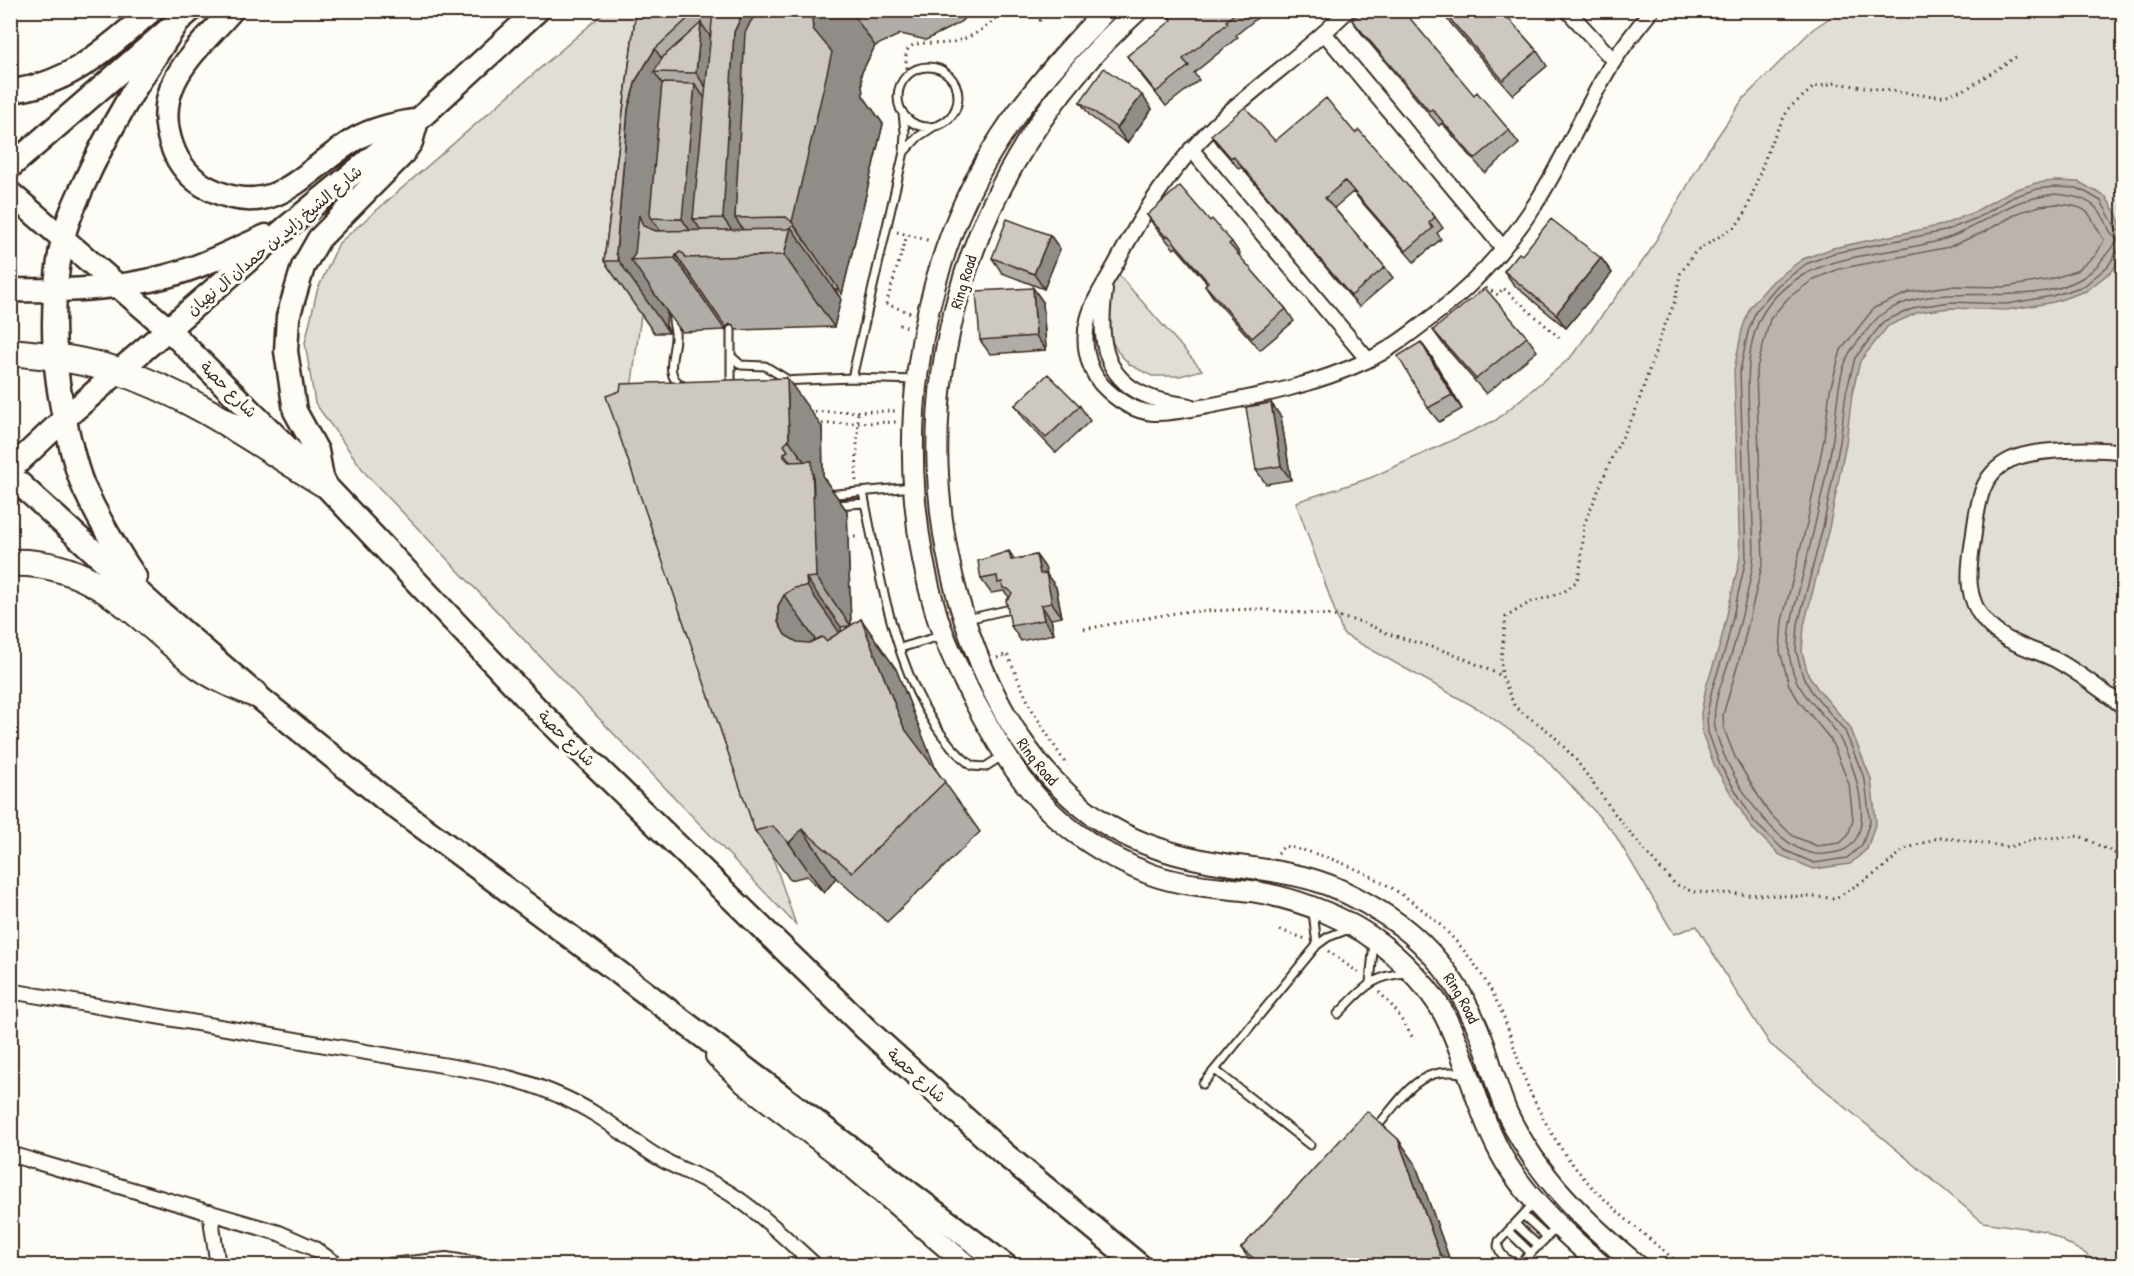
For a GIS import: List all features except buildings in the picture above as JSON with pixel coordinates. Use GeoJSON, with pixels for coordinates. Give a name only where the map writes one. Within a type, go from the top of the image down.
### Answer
{"type":"FeatureCollection","features":[{"type":"Feature","properties":{"kind":"highway"},"geometry":{"type":"LineString","coordinates":[[10,352],[54,355],[118,371],[177,396],[323,483]]}},
{"type":"Feature","properties":{"kind":"highway"},"geometry":{"type":"LineString","coordinates":[[10,563],[48,566],[72,572],[95,582],[117,596],[200,666],[231,685],[255,694]]}},
{"type":"Feature","properties":{"kind":"main road"},"geometry":{"type":"LineString","coordinates":[[10,91],[40,85],[88,64],[152,10]]}},
{"type":"Feature","properties":{"kind":"main road"},"geometry":{"type":"LineString","coordinates":[[232,10],[182,66],[168,92],[165,113],[167,134],[175,154],[187,172],[203,186],[232,198],[264,199],[282,193],[358,138],[378,129],[418,120]]}},
{"type":"Feature","properties":{"kind":"main road","name":"شارع الشيخ زايد بن حمدان آل نهيان"},"geometry":{"type":"LineString","coordinates":[[10,470],[118,371],[287,227],[418,120],[538,10]]}},
{"type":"Feature","properties":{"kind":"main road"},"geometry":{"type":"LineString","coordinates":[[10,166],[184,17]]}},
{"type":"Feature","properties":{"kind":"main road"},"geometry":{"type":"LineString","coordinates":[[158,610],[115,548],[84,489],[77,469],[64,419],[54,355],[55,291],[63,238],[84,183],[118,114],[184,17]]}},
{"type":"Feature","properties":{"kind":"main road"},"geometry":{"type":"LineString","coordinates":[[323,483],[317,451],[295,411],[286,351],[288,317],[303,267],[319,239],[401,156],[411,142],[418,120]]}},
{"type":"Feature","properties":{"kind":"main road","name":"شارع حصة"},"geometry":{"type":"LineString","coordinates":[[10,193],[168,329],[323,483],[539,711],[858,1021],[1003,1153],[1140,1266]]}},
{"type":"Feature","properties":{"kind":"main road"},"geometry":{"type":"LineString","coordinates":[[10,290],[55,291],[119,286],[168,276],[193,268],[287,227]]}},
{"type":"Feature","properties":{"kind":"main road"},"geometry":{"type":"LineString","coordinates":[[10,475],[158,610],[255,694],[386,800],[696,1030],[1006,1266]]}},
{"type":"Feature","properties":{"kind":"street","name":"Ring Road"},"geometry":{"type":"LineString","coordinates":[[1106,10],[1033,92],[998,141],[969,193],[948,245],[927,319],[917,380],[913,487],[928,579],[937,617],[960,673],[1005,754],[1038,800],[1073,831],[1112,856],[1154,875],[1197,885],[1282,897],[1312,908],[1374,940],[1413,972],[1444,1014],[1486,1120],[1529,1209],[1553,1232],[1602,1266]]}},
{"type":"Feature","properties":{"kind":"street","name":"Ring Road"},"geometry":{"type":"LineString","coordinates":[[1138,10],[1049,108],[1017,155],[991,205],[969,257],[954,312],[944,365],[938,428],[939,488],[946,548],[964,619],[981,665],[1002,710],[1029,753],[1063,792],[1104,823],[1150,847],[1203,861],[1262,868],[1318,881],[1376,909],[1411,934],[1441,965],[1465,1002],[1483,1042],[1506,1111],[1524,1145],[1547,1178],[1574,1209],[1638,1266]]}},
{"type":"Feature","properties":{"kind":"street"},"geometry":{"type":"LineString","coordinates":[[1348,10],[1325,34],[1237,105],[1191,149],[1165,181],[1142,215],[1106,282],[1101,331],[1104,350],[1114,370],[1127,385],[1143,395],[1162,401],[1200,407],[1285,389],[1368,360],[1441,311],[1474,281],[1503,248],[1542,192],[1614,61],[1633,32],[1652,10]]}},
{"type":"Feature","properties":{"kind":"street"},"geometry":{"type":"LineString","coordinates":[[1567,10],[1614,61]]}},
{"type":"Feature","properties":{"kind":"street"},"geometry":{"type":"LineString","coordinates":[[1325,34],[1503,248]]}},
{"type":"Feature","properties":{"kind":"street"},"geometry":{"type":"LineString","coordinates":[[1191,149],[1368,360]]}},
{"type":"Feature","properties":{"kind":"street"},"geometry":{"type":"LineString","coordinates":[[2124,452],[2084,450],[2028,454],[2009,460],[2000,466],[1987,481],[1980,500],[1969,580],[1975,607],[1992,629],[2003,637],[2072,669],[2124,707]]}},
{"type":"Feature","properties":{"kind":"street"},"geometry":{"type":"LineString","coordinates":[[10,991],[477,1071],[536,1086],[603,1118],[640,1147],[734,1196],[816,1266]]}},
{"type":"Feature","properties":{"kind":"street"},"geometry":{"type":"LineString","coordinates":[[696,1030],[745,1084],[856,1170],[968,1266]]}},
{"type":"Feature","properties":{"kind":"street"},"geometry":{"type":"LineString","coordinates":[[10,1154],[296,1239],[339,1266]]}},
{"type":"Feature","properties":{"kind":"street"},"geometry":{"type":"LineString","coordinates":[[210,1212],[218,1266]]}},
{"type":"Feature","properties":{"kind":"street"},"geometry":{"type":"LineString","coordinates":[[390,1266],[446,1260],[484,1266]]}},
{"type":"Feature","properties":{"kind":"lane"},"geometry":{"type":"LineString","coordinates":[[852,378],[904,152],[905,132],[898,97],[899,89],[908,74],[924,67],[941,70],[954,81],[959,96],[954,113],[941,124],[918,137],[904,152]]}},
{"type":"Feature","properties":{"kind":"lane"},"geometry":{"type":"LineString","coordinates":[[903,113],[916,124],[933,127]]}},
{"type":"Feature","properties":{"kind":"lane"},"geometry":{"type":"LineString","coordinates":[[674,302],[673,378],[683,386],[690,386]]}},
{"type":"Feature","properties":{"kind":"lane"},"geometry":{"type":"LineString","coordinates":[[675,332],[680,325],[681,314]]}},
{"type":"Feature","properties":{"kind":"lane"},"geometry":{"type":"LineString","coordinates":[[731,330],[731,384]]}},
{"type":"Feature","properties":{"kind":"lane"},"geometry":{"type":"LineString","coordinates":[[731,356],[741,365],[765,366],[788,380]]}},
{"type":"Feature","properties":{"kind":"lane"},"geometry":{"type":"LineString","coordinates":[[776,381],[852,378],[917,380]]}},
{"type":"Feature","properties":{"kind":"lane"},"geometry":{"type":"LineString","coordinates":[[720,384],[742,383]]}},
{"type":"Feature","properties":{"kind":"lane"},"geometry":{"type":"LineString","coordinates":[[824,495],[913,487]]}},
{"type":"Feature","properties":{"kind":"lane"},"geometry":{"type":"LineString","coordinates":[[863,492],[876,562],[900,648],[914,685],[932,719],[956,751],[972,766],[981,768],[1005,754]]}},
{"type":"Feature","properties":{"kind":"lane"},"geometry":{"type":"LineString","coordinates":[[824,506],[865,502]]}},
{"type":"Feature","properties":{"kind":"lane"},"geometry":{"type":"LineString","coordinates":[[964,619],[1016,608]]}},
{"type":"Feature","properties":{"kind":"lane"},"geometry":{"type":"LineString","coordinates":[[900,648],[944,634]]}},
{"type":"Feature","properties":{"kind":"lane"},"geometry":{"type":"LineString","coordinates":[[1312,908],[1317,945]]}},
{"type":"Feature","properties":{"kind":"lane"},"geometry":{"type":"LineString","coordinates":[[1203,1084],[1317,945],[1328,937],[1354,928]]}},
{"type":"Feature","properties":{"kind":"lane"},"geometry":{"type":"LineString","coordinates":[[1370,981],[1374,940]]}},
{"type":"Feature","properties":{"kind":"lane"},"geometry":{"type":"LineString","coordinates":[[1338,1014],[1370,981],[1413,972]]}},
{"type":"Feature","properties":{"kind":"lane"},"geometry":{"type":"LineString","coordinates":[[1215,1070],[1310,1145]]}},
{"type":"Feature","properties":{"kind":"lane"},"geometry":{"type":"LineString","coordinates":[[1369,1136],[1414,1084],[1423,1077],[1444,1071],[1468,1075]]}},
{"type":"Feature","properties":{"kind":"lane"},"geometry":{"type":"LineString","coordinates":[[1529,1209],[1498,1246],[1502,1255],[1512,1263],[1521,1263],[1553,1232]]}},
{"type":"Feature","properties":{"kind":"lane"},"geometry":{"type":"LineString","coordinates":[[1515,1224],[1539,1246]]}},
{"type":"Feature","properties":{"kind":"lane"},"geometry":{"type":"LineString","coordinates":[[1508,1232],[1531,1253]]}},
{"type":"Feature","properties":{"kind":"path"},"geometry":{"type":"LineString","coordinates":[[908,74],[906,54],[909,48],[919,44],[947,44],[972,36],[993,23],[1004,10]]}},
{"type":"Feature","properties":{"kind":"path"},"geometry":{"type":"LineString","coordinates":[[1032,10],[1041,20],[1051,10]]}},
{"type":"Feature","properties":{"kind":"path"},"geometry":{"type":"LineString","coordinates":[[2016,57],[1968,87],[1944,96],[1919,95],[1835,83],[1814,87],[1790,108],[1771,142],[1746,212],[1736,226],[1695,252],[1680,274],[1675,302],[1662,332],[1634,415],[1613,455],[1584,525],[1581,563],[1576,581],[1564,592],[1529,603],[1506,617],[1501,658],[1502,675],[1515,707],[1551,733],[1570,753],[1655,863],[1675,884],[1693,892],[1836,898],[1878,872],[1905,849],[1940,837],[2009,847],[2035,839],[2080,836],[2124,858]]}},
{"type":"Feature","properties":{"kind":"path"},"geometry":{"type":"LineString","coordinates":[[886,230],[948,245]]}},
{"type":"Feature","properties":{"kind":"path"},"geometry":{"type":"LineString","coordinates":[[886,304],[907,235]]}},
{"type":"Feature","properties":{"kind":"path"},"geometry":{"type":"LineString","coordinates":[[1474,281],[1498,295],[1503,288],[1561,339]]}},
{"type":"Feature","properties":{"kind":"path"},"geometry":{"type":"LineString","coordinates":[[870,299],[927,319]]}},
{"type":"Feature","properties":{"kind":"path"},"geometry":{"type":"LineString","coordinates":[[799,413],[914,416]]}},
{"type":"Feature","properties":{"kind":"path"},"geometry":{"type":"LineString","coordinates":[[811,424],[914,416]]}},
{"type":"Feature","properties":{"kind":"path"},"geometry":{"type":"LineString","coordinates":[[1084,629],[1181,612],[1255,609],[1328,615],[1362,622],[1389,634],[1454,654],[1502,675]]}},
{"type":"Feature","properties":{"kind":"path"},"geometry":{"type":"LineString","coordinates":[[1280,930],[1317,945],[1345,961],[1370,981],[1394,1008],[1413,1038]]}},
{"type":"Feature","properties":{"kind":"shaded area"},"geometry":{"type":"Polygon","coordinates":[[[691,10],[673,76],[626,427],[796,925],[366,474],[315,403],[305,343],[317,291],[339,243],[606,11],[691,10]]]}},
{"type":"Feature","properties":{"kind":"shaded area"},"geometry":{"type":"Polygon","coordinates":[[[1840,11],[2123,11],[2123,1265],[2096,1265],[2086,1254],[2045,1231],[1983,1222],[1770,1044],[1697,926],[1674,934],[1614,833],[1535,748],[1482,711],[1343,634],[1296,502],[1370,478],[1496,420],[1570,358],[1648,254],[1705,155],[1743,99],[1813,29],[1840,11]]]}},
{"type":"Feature","properties":{"kind":"shaded area"},"geometry":{"type":"Polygon","coordinates":[[[1118,274],[1202,370],[1180,376],[1152,376],[1130,365],[1118,352],[1108,334],[1108,295],[1118,274]]]}},
{"type":"Feature","properties":{"kind":"water"},"geometry":{"type":"Polygon","coordinates":[[[2079,182],[2106,197],[2117,215],[2123,232],[2121,257],[2113,270],[2086,291],[2054,302],[2007,310],[1951,308],[1919,312],[1888,326],[1860,361],[1852,394],[1846,443],[1829,528],[1804,625],[1802,652],[1808,674],[1850,727],[1871,779],[1876,822],[1867,849],[1850,864],[1814,869],[1780,855],[1751,827],[1715,767],[1702,733],[1701,713],[1706,687],[1720,645],[1740,558],[1734,370],[1742,330],[1750,307],[1773,281],[1803,259],[1833,248],[1943,225],[1974,212],[2011,191],[2036,183],[2079,182]]]}}]}
